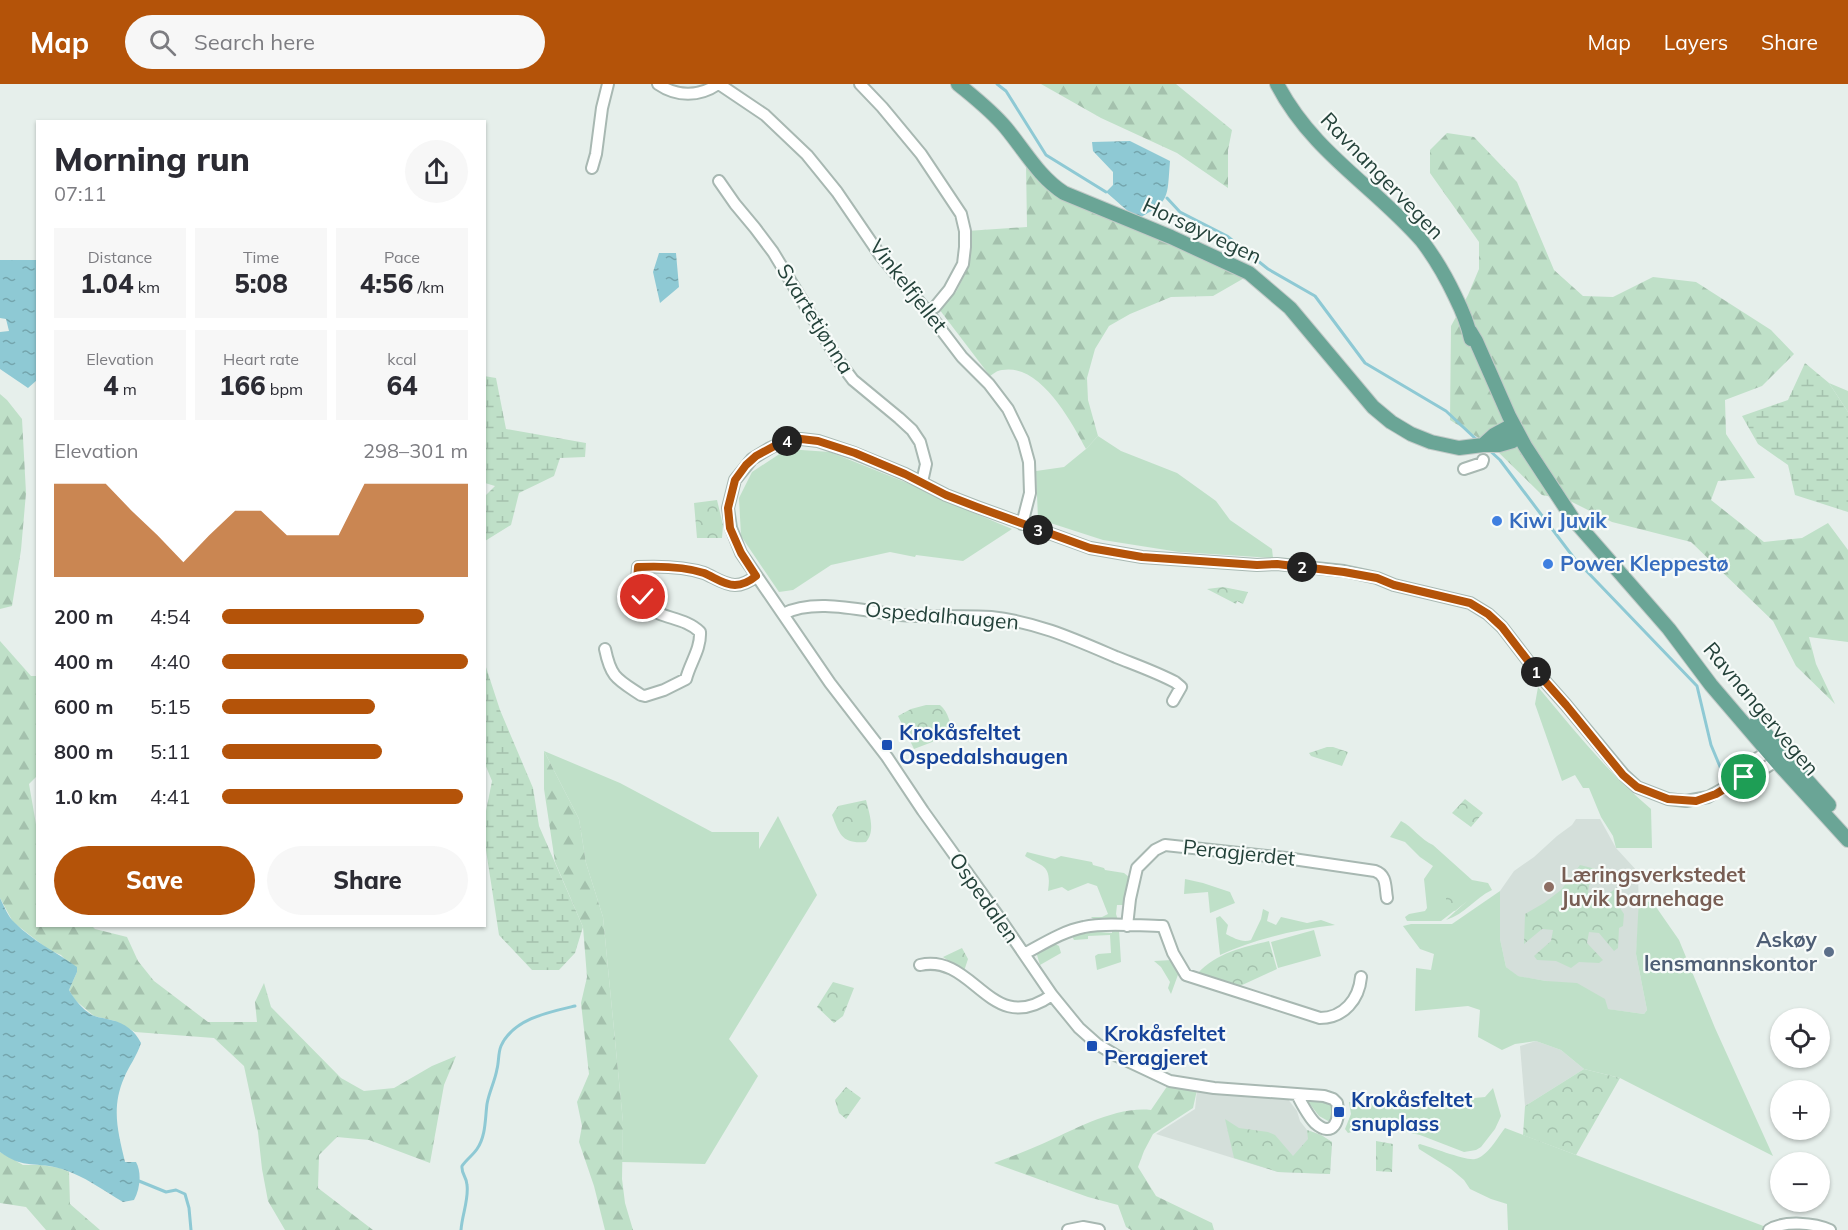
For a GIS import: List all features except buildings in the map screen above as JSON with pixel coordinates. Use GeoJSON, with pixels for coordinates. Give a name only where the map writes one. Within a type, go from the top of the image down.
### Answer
{"type":"FeatureCollection","features":[{"type":"Feature","properties":{"kind":"main road","name":"Horsøyvegen"},"geometry":{"type":"LineString","coordinates":[[958,84],[996,117],[1035,167],[1059,190],[1249,273],[1290,308],[1355,388],[1391,422],[1411,434],[1441,444],[1464,448],[1484,445],[1494,435],[1512,433]]}},
{"type":"Feature","properties":{"kind":"main road","name":"Ravnangervegen"},"geometry":{"type":"LineString","coordinates":[[1277,84],[1297,117],[1317,142],[1423,243],[1450,285],[1498,391],[1512,433],[1526,446],[1573,519],[1669,629],[1689,648],[1774,754],[1848,840]]}},
{"type":"Feature","properties":{"kind":"main road","name":"Ravnangervegen"},"geometry":{"type":"LineString","coordinates":[[1774,754],[1848,828]]}},
{"type":"Feature","properties":{"kind":"street"},"geometry":{"type":"LineString","coordinates":[[592,168],[608,84]]}},
{"type":"Feature","properties":{"kind":"street","name":"Vinkelfjellet"},"geometry":{"type":"LineString","coordinates":[[658,84],[669,91],[687,94],[702,92],[718,84],[765,115],[807,155],[837,192],[880,255],[962,357],[989,384],[1008,409],[1026,448],[1030,476],[1029,497],[1022,524]]}},
{"type":"Feature","properties":{"kind":"street"},"geometry":{"type":"LineString","coordinates":[[860,84],[921,154],[953,200],[964,223],[963,264],[949,290],[935,307],[927,311]]}},
{"type":"Feature","properties":{"kind":"street","name":"Svartetjønna"},"geometry":{"type":"LineString","coordinates":[[719,181],[773,252],[838,360],[853,380],[912,430],[920,442],[926,464],[922,482]]}},
{"type":"Feature","properties":{"kind":"street","name":"Ospedalen"},"geometry":{"type":"LineString","coordinates":[[1297,1094],[1183,1084],[1130,1063],[1097,1044],[1079,1028],[1052,995],[887,757],[830,683],[735,542],[730,528],[728,508],[738,475],[752,459],[785,441],[818,441],[855,453],[946,495],[1022,524],[1074,543],[1110,552],[1142,557],[1257,565],[1277,564],[1344,572],[1377,578],[1394,585],[1470,603],[1488,614],[1502,627],[1623,775],[1637,787],[1668,799],[1696,801],[1716,794],[1744,777],[1757,773],[1774,754]]}},
{"type":"Feature","properties":{"kind":"street"},"geometry":{"type":"LineString","coordinates":[[1464,470],[1482,464],[1483,460]]}},
{"type":"Feature","properties":{"kind":"street"},"geometry":{"type":"LineString","coordinates":[[604,649],[611,672],[641,695],[645,696],[670,688],[686,679],[701,641],[700,632],[691,624],[648,606],[637,581],[638,567],[678,567],[704,573],[727,584],[735,585],[749,581],[756,576]]}},
{"type":"Feature","properties":{"kind":"street","name":"Ospedalhaugen"},"geometry":{"type":"LineString","coordinates":[[783,614],[801,608],[840,607],[900,615],[989,617],[1043,626],[1175,682],[1181,687],[1173,701]]}},
{"type":"Feature","properties":{"kind":"street","name":"Peragjerdet"},"geometry":{"type":"LineString","coordinates":[[1127,926],[1137,868],[1155,850],[1166,845],[1286,858],[1375,871],[1384,876],[1387,898]]}},
{"type":"Feature","properties":{"kind":"street"},"geometry":{"type":"LineString","coordinates":[[1024,954],[1082,927],[1163,926],[1173,953],[1186,975],[1315,1017],[1333,1017],[1352,1003],[1357,995],[1361,977]]}},
{"type":"Feature","properties":{"kind":"street"},"geometry":{"type":"LineString","coordinates":[[920,965],[934,963],[943,965],[960,974],[994,999],[1013,1008],[1028,1007],[1052,995]]}},
{"type":"Feature","properties":{"kind":"street"},"geometry":{"type":"LineString","coordinates":[[1769,1230],[1774,1227],[1800,1224],[1830,1230]]}},
{"type":"Feature","properties":{"kind":"street"},"geometry":{"type":"LineString","coordinates":[[1068,1230],[1083,1227],[1099,1230]]}},
{"type":"Feature","properties":{"kind":"shaded area"},"geometry":{"type":"Polygon","coordinates":[[[1576,819],[1600,819],[1616,848],[1638,872],[1639,917],[1636,954],[1647,1010],[1644,1014],[1607,1009],[1546,981],[1517,976],[1506,967],[1500,939],[1500,891],[1514,871],[1534,857],[1576,819]]]}},
{"type":"Feature","properties":{"kind":"shaded area"},"geometry":{"type":"Polygon","coordinates":[[[1536,1041],[1561,1050],[1584,1069],[1525,1106],[1520,1046],[1536,1041]]]}},
{"type":"Feature","properties":{"kind":"shaded area"},"geometry":{"type":"Polygon","coordinates":[[[1197,1090],[1287,1098],[1307,1130],[1332,1142],[1330,1174],[1278,1172],[1156,1134],[1195,1109],[1197,1090]]]}},
{"type":"Feature","properties":{"kind":"green space"},"geometry":{"type":"Polygon","coordinates":[[[1041,84],[1176,84],[1232,130],[1228,150],[1228,188],[1177,153],[1101,118],[1041,84]]]}},
{"type":"Feature","properties":{"kind":"green space"},"geometry":{"type":"Polygon","coordinates":[[[1447,133],[1474,137],[1517,182],[1554,270],[1583,296],[1613,297],[1653,277],[1696,282],[1771,330],[1794,354],[1762,386],[1725,400],[1726,434],[1755,478],[1718,481],[1711,500],[1764,542],[1802,538],[1828,523],[1848,550],[1848,642],[1809,637],[1816,664],[1835,704],[1796,666],[1773,621],[1691,542],[1612,522],[1568,500],[1542,495],[1493,447],[1450,420],[1451,326],[1479,269],[1479,242],[1430,173],[1430,150],[1447,133]]]}},
{"type":"Feature","properties":{"kind":"green space"},"geometry":{"type":"Polygon","coordinates":[[[1026,163],[1048,187],[1246,277],[1213,296],[1171,297],[1130,314],[1109,326],[1095,349],[1087,378],[1088,400],[1098,436],[1086,449],[1053,396],[1029,375],[1016,370],[1000,370],[990,376],[939,309],[956,292],[969,266],[967,231],[1027,227],[1026,163]]]}},
{"type":"Feature","properties":{"kind":"green space"},"geometry":{"type":"Polygon","coordinates":[[[1805,363],[1829,383],[1848,412],[1848,512],[1795,495],[1788,465],[1758,444],[1742,416],[1788,400],[1805,363]]]}},
{"type":"Feature","properties":{"kind":"green space"},"geometry":{"type":"Polygon","coordinates":[[[486,376],[496,378],[506,429],[586,443],[585,457],[560,458],[554,476],[519,493],[511,525],[486,540],[486,495],[495,486],[486,483],[486,376]]]}},
{"type":"Feature","properties":{"kind":"green space"},"geometry":{"type":"Polygon","coordinates":[[[1829,383],[1848,391],[1848,412],[1829,383]]]}},
{"type":"Feature","properties":{"kind":"green space"},"geometry":{"type":"Polygon","coordinates":[[[0,394],[22,419],[26,493],[21,550],[12,606],[0,609],[0,394]]]}},
{"type":"Feature","properties":{"kind":"green space"},"geometry":{"type":"Polygon","coordinates":[[[1098,436],[1121,451],[1177,473],[1216,501],[1230,520],[1272,549],[1273,558],[1179,552],[1103,540],[1038,519],[1036,471],[1064,467],[1098,436]]]}},
{"type":"Feature","properties":{"kind":"green space"},"geometry":{"type":"Polygon","coordinates":[[[787,449],[830,452],[915,486],[1012,529],[963,561],[916,555],[915,557],[890,552],[831,565],[793,590],[779,592],[741,536],[739,498],[752,472],[787,449]]]}},
{"type":"Feature","properties":{"kind":"green space"},"geometry":{"type":"Polygon","coordinates":[[[717,500],[723,525],[722,538],[697,538],[694,503],[717,500]]]}},
{"type":"Feature","properties":{"kind":"green space"},"geometry":{"type":"Polygon","coordinates":[[[1223,587],[1248,592],[1243,604],[1237,601],[1236,604],[1207,589],[1223,587]]]}},
{"type":"Feature","properties":{"kind":"green space"},"geometry":{"type":"Polygon","coordinates":[[[0,641],[31,676],[36,676],[36,777],[29,784],[36,824],[36,927],[93,927],[127,937],[138,961],[154,981],[208,1022],[257,1022],[255,1002],[264,983],[271,1007],[341,1078],[364,1091],[394,1088],[432,1066],[456,1056],[444,1085],[430,1163],[369,1140],[337,1137],[319,1155],[318,1188],[373,1230],[285,1230],[268,1201],[258,1132],[244,1066],[214,1038],[135,1032],[115,1021],[94,1016],[75,1000],[69,990],[77,972],[61,955],[49,950],[13,922],[0,898],[0,641]]]}},
{"type":"Feature","properties":{"kind":"green space"},"geometry":{"type":"Polygon","coordinates":[[[486,667],[500,710],[533,788],[539,826],[583,927],[575,953],[559,970],[532,970],[499,935],[486,850],[486,811],[492,781],[486,766],[486,667]]]}},
{"type":"Feature","properties":{"kind":"green space"},"geometry":{"type":"Polygon","coordinates":[[[1538,687],[1606,766],[1651,809],[1652,848],[1616,848],[1613,836],[1601,817],[1589,788],[1583,788],[1575,775],[1562,781],[1535,704],[1538,687]]]}},
{"type":"Feature","properties":{"kind":"green space"},"geometry":{"type":"Polygon","coordinates":[[[926,705],[940,705],[943,708],[949,718],[953,734],[914,749],[898,716],[926,705]]]}},
{"type":"Feature","properties":{"kind":"green space"},"geometry":{"type":"Polygon","coordinates":[[[1327,747],[1348,752],[1342,766],[1311,756],[1309,753],[1327,747]]]}},
{"type":"Feature","properties":{"kind":"green space"},"geometry":{"type":"Polygon","coordinates":[[[544,751],[620,783],[712,832],[759,832],[759,849],[778,816],[817,895],[729,1039],[758,1076],[705,1164],[622,1162],[623,1122],[603,917],[586,863],[579,819],[544,751]]]}},
{"type":"Feature","properties":{"kind":"green space"},"geometry":{"type":"Polygon","coordinates":[[[544,751],[579,819],[586,863],[603,917],[623,1122],[622,1179],[625,1203],[633,1230],[605,1230],[594,1186],[579,1142],[582,1126],[577,1102],[589,1074],[581,1003],[587,977],[583,927],[555,862],[544,789],[544,751]]]}},
{"type":"Feature","properties":{"kind":"green space"},"geometry":{"type":"Polygon","coordinates":[[[1465,799],[1483,813],[1471,827],[1452,813],[1465,799]]]}},
{"type":"Feature","properties":{"kind":"green space"},"geometry":{"type":"Polygon","coordinates":[[[866,800],[871,822],[869,838],[866,842],[847,840],[840,833],[832,815],[838,806],[866,800]]]}},
{"type":"Feature","properties":{"kind":"green space"},"geometry":{"type":"Polygon","coordinates":[[[1401,821],[1433,845],[1472,880],[1488,883],[1492,890],[1459,914],[1446,920],[1467,901],[1441,921],[1407,921],[1405,917],[1409,914],[1425,911],[1427,908],[1424,879],[1433,866],[1405,842],[1390,837],[1401,821]]]}},
{"type":"Feature","properties":{"kind":"green space"},"geometry":{"type":"Polygon","coordinates":[[[1027,852],[1055,859],[1061,856],[1092,862],[1093,865],[1105,870],[1124,873],[1129,877],[1126,905],[1117,905],[1118,920],[1095,921],[1091,917],[1102,917],[1108,914],[1097,886],[1088,883],[1068,891],[1062,887],[1048,891],[1047,871],[1025,856],[1027,852]]]}},
{"type":"Feature","properties":{"kind":"green space"},"geometry":{"type":"Polygon","coordinates":[[[1580,865],[1604,871],[1589,885],[1588,894],[1600,901],[1617,887],[1618,905],[1624,914],[1623,926],[1619,928],[1618,948],[1614,951],[1599,933],[1589,932],[1587,943],[1603,960],[1599,963],[1579,962],[1571,968],[1556,961],[1537,960],[1534,956],[1551,941],[1553,930],[1542,929],[1524,944],[1525,914],[1561,890],[1580,865]]]}},
{"type":"Feature","properties":{"kind":"green space"},"geometry":{"type":"Polygon","coordinates":[[[1185,879],[1230,892],[1235,903],[1210,913],[1208,892],[1184,894],[1185,879]]]}},
{"type":"Feature","properties":{"kind":"green space"},"geometry":{"type":"Polygon","coordinates":[[[1456,885],[1458,894],[1465,893],[1467,901],[1455,911],[1446,904],[1446,888],[1456,885]]]}},
{"type":"Feature","properties":{"kind":"green space"},"geometry":{"type":"Polygon","coordinates":[[[1500,891],[1500,939],[1506,967],[1518,976],[1577,983],[1605,999],[1608,1009],[1644,1014],[1647,1010],[1636,954],[1639,898],[1654,904],[1679,940],[1715,1028],[1771,1152],[1770,1154],[1620,1078],[1584,1069],[1561,1050],[1536,1041],[1515,1044],[1502,1050],[1478,1037],[1480,1010],[1468,1006],[1415,1011],[1416,968],[1431,970],[1434,954],[1420,949],[1403,926],[1452,924],[1500,891]]]}},
{"type":"Feature","properties":{"kind":"green space"},"geometry":{"type":"Polygon","coordinates":[[[1263,909],[1269,912],[1267,921],[1276,925],[1281,917],[1307,923],[1321,920],[1335,925],[1276,936],[1220,955],[1216,918],[1220,916],[1228,925],[1226,934],[1238,940],[1248,941],[1251,940],[1261,919],[1263,909]]]}},
{"type":"Feature","properties":{"kind":"green space"},"geometry":{"type":"Polygon","coordinates":[[[1112,930],[1119,930],[1121,962],[1097,970],[1095,956],[1111,953],[1110,935],[1088,936],[1088,939],[1074,940],[1072,936],[1086,931],[1112,933],[1112,930]]]}},
{"type":"Feature","properties":{"kind":"green space"},"geometry":{"type":"Polygon","coordinates":[[[1314,930],[1321,956],[1278,968],[1271,942],[1314,930]]]}},
{"type":"Feature","properties":{"kind":"green space"},"geometry":{"type":"Polygon","coordinates":[[[1269,941],[1277,969],[1240,986],[1198,973],[1213,960],[1240,948],[1269,941]]]}},
{"type":"Feature","properties":{"kind":"green space"},"geometry":{"type":"Polygon","coordinates":[[[1055,944],[1059,946],[1061,953],[1040,965],[1038,953],[1055,944]]]}},
{"type":"Feature","properties":{"kind":"green space"},"geometry":{"type":"Polygon","coordinates":[[[962,948],[968,959],[964,971],[943,957],[962,948]]]}},
{"type":"Feature","properties":{"kind":"green space"},"geometry":{"type":"Polygon","coordinates":[[[1172,960],[1179,972],[1171,994],[1168,988],[1170,982],[1161,967],[1154,961],[1172,960]]]}},
{"type":"Feature","properties":{"kind":"green space"},"geometry":{"type":"Polygon","coordinates":[[[833,982],[854,988],[843,1016],[834,1023],[817,1007],[833,982]]]}},
{"type":"Feature","properties":{"kind":"green space"},"geometry":{"type":"Polygon","coordinates":[[[1584,1069],[1620,1078],[1576,1155],[1523,1135],[1525,1106],[1584,1069]]]}},
{"type":"Feature","properties":{"kind":"green space"},"geometry":{"type":"Polygon","coordinates":[[[1168,1085],[1197,1090],[1193,1108],[1153,1134],[1138,1167],[1156,1196],[1212,1223],[1214,1230],[1131,1230],[1126,1227],[1118,1205],[1088,1197],[994,1163],[1109,1115],[1151,1110],[1168,1085]]]}},
{"type":"Feature","properties":{"kind":"green space"},"geometry":{"type":"Polygon","coordinates":[[[846,1087],[861,1098],[846,1119],[839,1113],[835,1100],[846,1087]]]}},
{"type":"Feature","properties":{"kind":"green space"},"geometry":{"type":"Polygon","coordinates":[[[1493,1088],[1501,1116],[1495,1129],[1476,1150],[1464,1152],[1420,1135],[1397,1130],[1379,1128],[1348,1133],[1345,1129],[1351,1114],[1349,1102],[1399,1105],[1485,1097],[1493,1088]]]}},
{"type":"Feature","properties":{"kind":"green space"},"geometry":{"type":"Polygon","coordinates":[[[1306,1099],[1331,1103],[1336,1110],[1330,1122],[1319,1116],[1306,1099]]]}},
{"type":"Feature","properties":{"kind":"green space"},"geometry":{"type":"Polygon","coordinates":[[[1225,1119],[1239,1128],[1275,1135],[1293,1156],[1308,1139],[1307,1130],[1321,1135],[1332,1142],[1330,1174],[1278,1172],[1234,1158],[1225,1119]]]}},
{"type":"Feature","properties":{"kind":"green space"},"geometry":{"type":"Polygon","coordinates":[[[1505,1128],[1766,1227],[1764,1230],[1508,1230],[1507,1204],[1470,1189],[1464,1180],[1451,1169],[1419,1149],[1418,1145],[1475,1159],[1488,1151],[1505,1128]]]}},
{"type":"Feature","properties":{"kind":"green space"},"geometry":{"type":"Polygon","coordinates":[[[1376,1141],[1393,1144],[1392,1172],[1376,1171],[1376,1141]]]}},
{"type":"Feature","properties":{"kind":"green space"},"geometry":{"type":"Polygon","coordinates":[[[0,1152],[23,1165],[41,1165],[69,1172],[70,1204],[100,1230],[46,1230],[26,1207],[0,1203],[0,1152]]]}},
{"type":"Feature","properties":{"kind":"water"},"geometry":{"type":"Polygon","coordinates":[[[1130,141],[1170,161],[1167,191],[1162,203],[1137,219],[1106,192],[1113,185],[1113,172],[1093,151],[1092,142],[1130,141]]]}},
{"type":"Feature","properties":{"kind":"water"},"geometry":{"type":"Polygon","coordinates":[[[659,253],[676,253],[679,287],[660,303],[653,272],[659,253]]]}},
{"type":"Feature","properties":{"kind":"water"},"geometry":{"type":"Polygon","coordinates":[[[0,260],[36,260],[36,381],[28,388],[0,369],[0,332],[9,331],[6,319],[0,318],[0,260]]]}},
{"type":"Feature","properties":{"kind":"water"},"geometry":{"type":"Polygon","coordinates":[[[0,898],[10,918],[22,929],[77,967],[69,990],[76,1001],[94,1016],[125,1025],[133,1031],[141,1043],[120,1089],[117,1110],[118,1130],[125,1162],[136,1162],[140,1176],[134,1200],[123,1202],[70,1172],[16,1161],[0,1152],[0,898]]]}},
{"type":"Feature","properties":{"kind":"waterway"},"geometry":{"type":"LineString","coordinates":[[997,84],[1006,91],[1046,155],[1106,192]]}},
{"type":"Feature","properties":{"kind":"waterway"},"geometry":{"type":"LineString","coordinates":[[1167,198],[1180,212],[1227,236],[1268,269],[1315,296],[1365,363],[1446,411],[1478,441]]}},
{"type":"Feature","properties":{"kind":"waterway"},"geometry":{"type":"LineString","coordinates":[[1488,449],[1500,460],[1574,558],[1697,686],[1711,745],[1721,769]]}},
{"type":"Feature","properties":{"kind":"waterway"},"geometry":{"type":"LineString","coordinates":[[461,1230],[467,1190],[462,1166],[477,1149],[482,1139],[487,1104],[501,1046],[514,1029],[523,1023],[543,1014],[575,1006]]}},
{"type":"Feature","properties":{"kind":"waterway"},"geometry":{"type":"LineString","coordinates":[[139,1181],[166,1192],[176,1190],[185,1194],[191,1230]]}},
{"type":"Feature","properties":{"kind":"place","name":"Kiwi Juvik"},"geometry":{"type":"Point","coordinates":[1497,521]}},
{"type":"Feature","properties":{"kind":"place","name":"Power Kleppestø"},"geometry":{"type":"Point","coordinates":[1548,564]}},
{"type":"Feature","properties":{"kind":"place","name":"Krokåsfeltet Ospedalshaugen"},"geometry":{"type":"Point","coordinates":[887,745]}},
{"type":"Feature","properties":{"kind":"place","name":"Læringsverkstedet Juvik barnehage"},"geometry":{"type":"Point","coordinates":[1549,887]}},
{"type":"Feature","properties":{"kind":"place","name":"Askøy lensmannskontor"},"geometry":{"type":"Point","coordinates":[1829,952]}},
{"type":"Feature","properties":{"kind":"place","name":"Krokåsfeltet Peragjeret"},"geometry":{"type":"Point","coordinates":[1092,1046]}},
{"type":"Feature","properties":{"kind":"place","name":"Krokåsfeltet snuplass"},"geometry":{"type":"Point","coordinates":[1339,1112]}},
{"type":"Feature","properties":{"kind":"route"},"geometry":{"type":"LineString","coordinates":[[643,597],[642,589],[637,581],[638,567],[678,567],[704,573],[727,584],[735,585],[741,585],[756,576],[735,542],[730,528],[728,508],[735,480],[746,465],[770,448],[785,441],[808,439],[855,453],[905,474],[946,495],[1090,548],[1142,557],[1257,565],[1277,564],[1344,572],[1377,578],[1394,585],[1470,603],[1488,614],[1502,627],[1623,775],[1637,787],[1668,799],[1696,801],[1730,787],[1744,777]]}}]}
